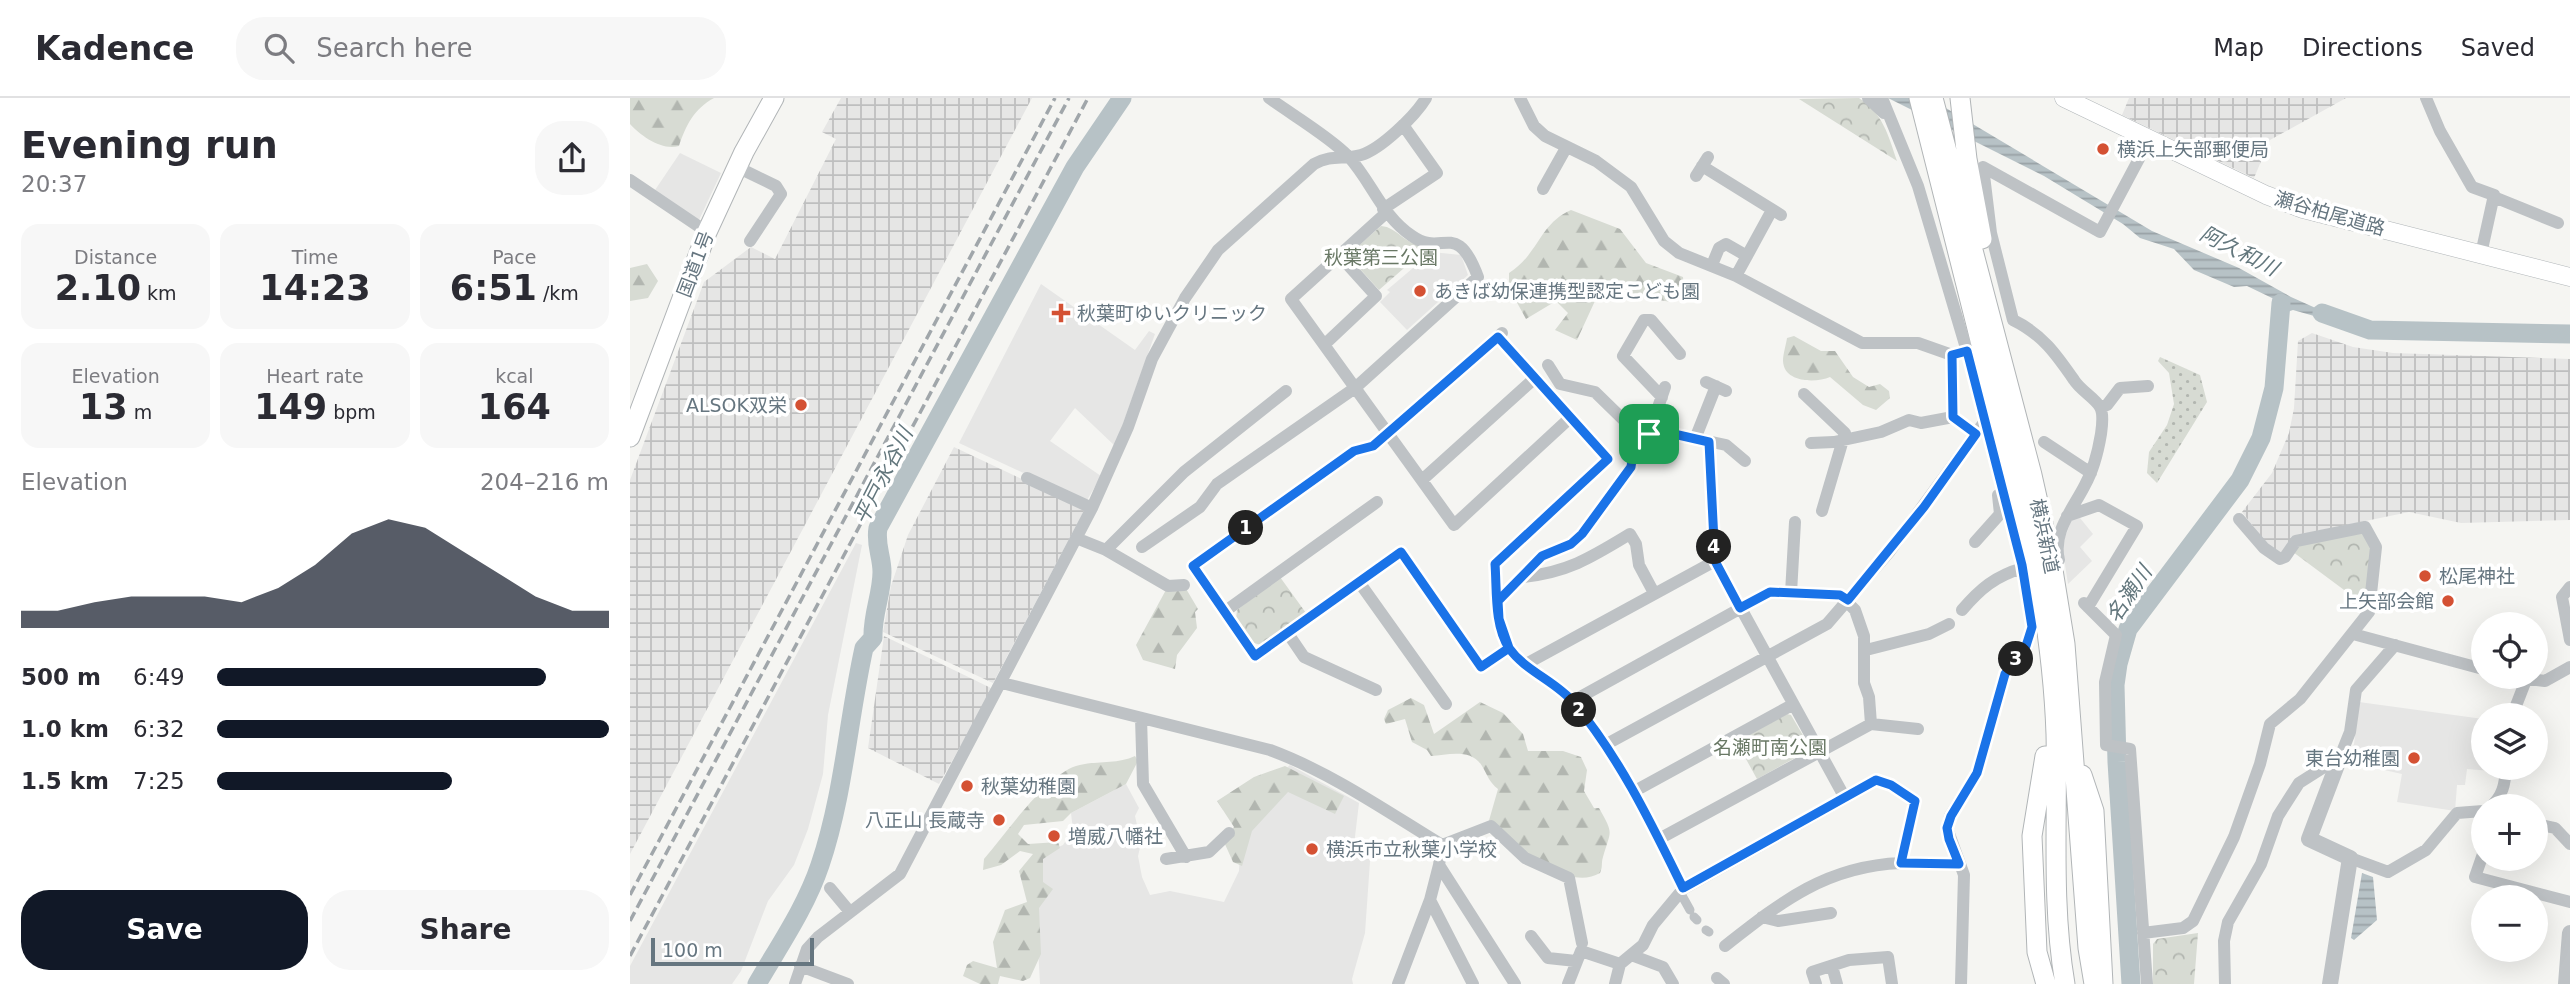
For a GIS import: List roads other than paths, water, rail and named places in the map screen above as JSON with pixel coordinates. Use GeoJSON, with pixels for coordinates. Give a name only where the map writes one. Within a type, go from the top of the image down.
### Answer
{"type":"FeatureCollection","features":[{"type":"Feature","properties":{"kind":"highway","name":"国道1号"},"geometry":{"type":"LineString","coordinates":[[630,437],[637,398],[707,232],[737,167],[774,98]]}},
{"type":"Feature","properties":{"kind":"highway","name":"横浜新道"},"geometry":{"type":"LineString","coordinates":[[1919,98],[1937,142],[2002,358],[2054,556],[2066,644],[2088,948],[2094,984]]}},
{"type":"Feature","properties":{"kind":"highway","name":"横浜新道"},"geometry":{"type":"LineString","coordinates":[[1933,98],[1937,142],[2035,559],[2047,623],[2054,700],[2057,874],[2065,984]]}},
{"type":"Feature","properties":{"kind":"highway"},"geometry":{"type":"LineString","coordinates":[[1960,105],[2002,358]]}},
{"type":"Feature","properties":{"kind":"highway"},"geometry":{"type":"LineString","coordinates":[[2054,556],[2064,581]]}},
{"type":"Feature","properties":{"kind":"highway"},"geometry":{"type":"LineString","coordinates":[[2046,984],[2037,952],[2032,836],[2054,700]]}},
{"type":"Feature","properties":{"kind":"highway"},"geometry":{"type":"LineString","coordinates":[[2074,754],[2094,811],[2103,984]]}},
{"type":"Feature","properties":{"kind":"main road","name":"瀬谷柏尾道路"},"geometry":{"type":"LineString","coordinates":[[2064,98],[2266,195],[2303,209],[2570,277]]}},
{"type":"Feature","properties":{"kind":"street"},"geometry":{"type":"LineString","coordinates":[[1142,547],[1200,507],[1217,484],[1355,388],[1478,276],[1469,253],[1460,245],[1416,239],[1384,211],[1348,156],[1269,98]]}},
{"type":"Feature","properties":{"kind":"street"},"geometry":{"type":"LineString","coordinates":[[795,984],[805,947],[900,874],[1092,508],[1128,427],[1152,359],[1185,298],[1218,250],[1314,164],[1333,156],[1348,156],[1368,150],[1403,125],[1426,98]]}},
{"type":"Feature","properties":{"kind":"street"},"geometry":{"type":"LineString","coordinates":[[1520,98],[1534,126],[1545,136],[1596,161],[1631,187],[1664,241],[1679,253],[1736,276],[1862,343],[1918,343],[1952,355],[1967,351]]}},
{"type":"Feature","properties":{"kind":"street"},"geometry":{"type":"LineString","coordinates":[[1868,98],[1891,121]]}},
{"type":"Feature","properties":{"kind":"street"},"geometry":{"type":"LineString","coordinates":[[2426,98],[2440,131],[2472,187],[2558,223]]}},
{"type":"Feature","properties":{"kind":"street"},"geometry":{"type":"LineString","coordinates":[[1884,100],[1918,186],[1967,351],[2023,568],[2032,627],[2026,646],[2005,674],[1977,773],[1951,816],[1947,828],[1964,875],[1961,984]]}},
{"type":"Feature","properties":{"kind":"street"},"geometry":{"type":"LineString","coordinates":[[1403,125],[1437,173],[1384,211],[1291,299],[1454,525],[1571,418]]}},
{"type":"Feature","properties":{"kind":"street"},"geometry":{"type":"LineString","coordinates":[[2054,556],[2067,517],[2091,473],[2102,431],[2100,407],[2077,385],[2053,350],[2037,333],[2013,320],[1991,233],[1983,167],[2100,232],[2149,140]]}},
{"type":"Feature","properties":{"kind":"street"},"geometry":{"type":"LineString","coordinates":[[1543,189],[1566,148]]}},
{"type":"Feature","properties":{"kind":"street"},"geometry":{"type":"LineString","coordinates":[[1702,166],[1729,190],[1776,213],[1736,276]]}},
{"type":"Feature","properties":{"kind":"street"},"geometry":{"type":"LineString","coordinates":[[737,167],[776,186],[781,194],[750,241]]}},
{"type":"Feature","properties":{"kind":"street"},"geometry":{"type":"LineString","coordinates":[[630,180],[707,232]]}},
{"type":"Feature","properties":{"kind":"street"},"geometry":{"type":"LineString","coordinates":[[2481,254],[2494,197]]}},
{"type":"Feature","properties":{"kind":"street"},"geometry":{"type":"LineString","coordinates":[[1712,265],[1718,248],[1726,244],[1747,256]]}},
{"type":"Feature","properties":{"kind":"street"},"geometry":{"type":"LineString","coordinates":[[1324,345],[1376,296],[1339,255]]}},
{"type":"Feature","properties":{"kind":"street"},"geometry":{"type":"LineString","coordinates":[[1498,601],[1542,556],[1571,544],[1582,534],[1631,467],[1643,433],[1663,392],[1623,356],[1644,320],[1651,320],[1673,351]]}},
{"type":"Feature","properties":{"kind":"street"},"geometry":{"type":"LineString","coordinates":[[1509,648],[1481,667],[1401,552],[1255,656],[1193,566],[1354,451],[1373,446],[1500,335],[1608,459],[1495,564],[1499,619],[1509,648],[1573,701],[1605,745],[1659,839],[1694,915]]}},
{"type":"Feature","properties":{"kind":"street"},"geometry":{"type":"LineString","coordinates":[[1952,355],[1953,417]]}},
{"type":"Feature","properties":{"kind":"street"},"geometry":{"type":"LineString","coordinates":[[1548,366],[1560,384],[1595,392],[1643,433],[1660,437],[1674,434],[1726,445],[1745,461]]}},
{"type":"Feature","properties":{"kind":"street"},"geometry":{"type":"LineString","coordinates":[[1422,480],[1535,377]]}},
{"type":"Feature","properties":{"kind":"street"},"geometry":{"type":"LineString","coordinates":[[1695,439],[1716,386]]}},
{"type":"Feature","properties":{"kind":"street"},"geometry":{"type":"LineString","coordinates":[[2100,407],[2107,405],[2120,388],[2148,387]]}},
{"type":"Feature","properties":{"kind":"street"},"geometry":{"type":"LineString","coordinates":[[1106,550],[1184,472],[1286,391]]}},
{"type":"Feature","properties":{"kind":"street"},"geometry":{"type":"LineString","coordinates":[[1804,394],[1845,433],[1822,511]]}},
{"type":"Feature","properties":{"kind":"street"},"geometry":{"type":"LineString","coordinates":[[1811,443],[1834,442],[1881,432],[1909,419],[1921,423],[1953,417],[1976,434]]}},
{"type":"Feature","properties":{"kind":"street"},"geometry":{"type":"LineString","coordinates":[[1605,745],[1827,624],[1916,518],[1985,421]]}},
{"type":"Feature","properties":{"kind":"street"},"geometry":{"type":"LineString","coordinates":[[1709,442],[1715,561],[1845,798]]}},
{"type":"Feature","properties":{"kind":"street"},"geometry":{"type":"LineString","coordinates":[[2044,442],[2091,473]]}},
{"type":"Feature","properties":{"kind":"street"},"geometry":{"type":"LineString","coordinates":[[1975,542],[2000,514],[1995,478],[1998,471]]}},
{"type":"Feature","properties":{"kind":"street"},"geometry":{"type":"LineString","coordinates":[[1027,478],[1092,508]]}},
{"type":"Feature","properties":{"kind":"street"},"geometry":{"type":"LineString","coordinates":[[1224,611],[1377,502]]}},
{"type":"Feature","properties":{"kind":"street"},"geometry":{"type":"LineString","coordinates":[[2067,517],[2099,505],[2137,526],[2086,605],[2116,635],[2105,682],[2108,746],[2130,749],[2147,984]]}},
{"type":"Feature","properties":{"kind":"street"},"geometry":{"type":"LineString","coordinates":[[2143,933],[2183,928],[2193,921],[2234,837],[2260,764],[2270,724],[2300,699],[2353,634],[2372,601],[2376,547],[2365,527],[2296,541],[2285,557],[2280,559],[2264,548],[2239,519]]}},
{"type":"Feature","properties":{"kind":"street"},"geometry":{"type":"LineString","coordinates":[[1791,593],[1795,522]]}},
{"type":"Feature","properties":{"kind":"street"},"geometry":{"type":"LineString","coordinates":[[1523,577],[1555,574],[1583,564],[1630,534],[1636,544],[1639,565],[1654,593]]}},
{"type":"Feature","properties":{"kind":"street"},"geometry":{"type":"LineString","coordinates":[[1076,538],[1106,550],[1168,586],[1184,585]]}},
{"type":"Feature","properties":{"kind":"street"},"geometry":{"type":"LineString","coordinates":[[1526,664],[1715,561]]}},
{"type":"Feature","properties":{"kind":"street"},"geometry":{"type":"LineString","coordinates":[[1962,610],[1982,587],[2007,573],[2023,568]]}},
{"type":"Feature","properties":{"kind":"street"},"geometry":{"type":"LineString","coordinates":[[1359,582],[1446,704]]}},
{"type":"Feature","properties":{"kind":"street"},"geometry":{"type":"LineString","coordinates":[[2570,587],[2562,597],[2570,640]]}},
{"type":"Feature","properties":{"kind":"street"},"geometry":{"type":"LineString","coordinates":[[1573,701],[1770,592],[1840,595],[1848,600],[1864,636],[1864,684],[1869,697],[1871,724]]}},
{"type":"Feature","properties":{"kind":"street"},"geometry":{"type":"LineString","coordinates":[[1866,650],[1929,634],[1950,624]]}},
{"type":"Feature","properties":{"kind":"street"},"geometry":{"type":"LineString","coordinates":[[1287,632],[1304,657],[1376,690]]}},
{"type":"Feature","properties":{"kind":"street"},"geometry":{"type":"LineString","coordinates":[[2353,634],[2471,666]]}},
{"type":"Feature","properties":{"kind":"street"},"geometry":{"type":"LineString","coordinates":[[2395,645],[2357,690],[2350,732],[2309,839],[2388,872],[2426,850],[2457,813],[2471,812]]}},
{"type":"Feature","properties":{"kind":"street"},"geometry":{"type":"LineString","coordinates":[[2548,679],[2570,667]]}},
{"type":"Feature","properties":{"kind":"street"},"geometry":{"type":"LineString","coordinates":[[1002,683],[1270,750],[1305,763],[1442,845]]}},
{"type":"Feature","properties":{"kind":"street"},"geometry":{"type":"LineString","coordinates":[[1633,792],[1792,705]]}},
{"type":"Feature","properties":{"kind":"street"},"geometry":{"type":"LineString","coordinates":[[1141,718],[1143,784],[1186,857]]}},
{"type":"Feature","properties":{"kind":"street"},"geometry":{"type":"LineString","coordinates":[[1659,839],[1871,724],[1918,729]]}},
{"type":"Feature","properties":{"kind":"street"},"geometry":{"type":"LineString","coordinates":[[2225,984],[2224,942],[2228,922],[2261,864],[2277,816],[2299,783],[2340,757]]}},
{"type":"Feature","properties":{"kind":"street"},"geometry":{"type":"LineString","coordinates":[[1615,984],[1626,959],[1643,945],[1653,925],[1681,890],[1876,780],[1891,785],[1915,801],[1901,863]]}},
{"type":"Feature","properties":{"kind":"street"},"geometry":{"type":"LineString","coordinates":[[1442,845],[1491,826],[1525,858],[1569,878],[1580,951],[1568,984]]}},
{"type":"Feature","properties":{"kind":"street"},"geometry":{"type":"LineString","coordinates":[[2548,827],[2555,828],[2570,844]]}},
{"type":"Feature","properties":{"kind":"street"},"geometry":{"type":"LineString","coordinates":[[1167,859],[1209,852],[1228,833]]}},
{"type":"Feature","properties":{"kind":"street"},"geometry":{"type":"LineString","coordinates":[[1398,984],[1430,900],[1440,865],[1442,845]]}},
{"type":"Feature","properties":{"kind":"street"},"geometry":{"type":"LineString","coordinates":[[2330,984],[2350,858]]}},
{"type":"Feature","properties":{"kind":"street"},"geometry":{"type":"LineString","coordinates":[[1721,943],[1785,899],[1839,873],[1873,864],[1959,864]]}},
{"type":"Feature","properties":{"kind":"street"},"geometry":{"type":"LineString","coordinates":[[1440,865],[1515,984]]}},
{"type":"Feature","properties":{"kind":"street"},"geometry":{"type":"LineString","coordinates":[[2477,871],[2475,877],[2570,902]]}},
{"type":"Feature","properties":{"kind":"street"},"geometry":{"type":"LineString","coordinates":[[830,888],[850,912]]}},
{"type":"Feature","properties":{"kind":"street"},"geometry":{"type":"LineString","coordinates":[[1430,900],[1473,984]]}},
{"type":"Feature","properties":{"kind":"street"},"geometry":{"type":"LineString","coordinates":[[1762,917],[1778,921],[1831,913]]}},
{"type":"Feature","properties":{"kind":"street"},"geometry":{"type":"LineString","coordinates":[[2566,984],[2570,933]]}},
{"type":"Feature","properties":{"kind":"street"},"geometry":{"type":"LineString","coordinates":[[1531,936],[1548,958],[1580,951],[1626,959],[1663,967],[1673,984]]}},
{"type":"Feature","properties":{"kind":"street"},"geometry":{"type":"LineString","coordinates":[[1816,984],[1812,972],[1849,960],[1888,957],[1892,984]]}},
{"type":"Feature","properties":{"kind":"street"},"geometry":{"type":"LineString","coordinates":[[800,966],[848,984]]}},
{"type":"Feature","properties":{"kind":"street"},"geometry":{"type":"LineString","coordinates":[[1832,966],[1837,984]]}},
{"type":"Feature","properties":{"kind":"waterway","name":"平戸永谷川"},"geometry":{"type":"LineString","coordinates":[[757,984],[807,896],[828,838],[864,648],[873,638],[882,572],[878,528],[1075,167],[1122,98]]}},
{"type":"Feature","properties":{"kind":"waterway","name":"名瀬川"},"geometry":{"type":"LineString","coordinates":[[2131,984],[2117,762],[2115,685],[2118,664],[2128,629],[2240,480],[2261,438],[2274,388],[2281,303]]}},
{"type":"Feature","properties":{"kind":"waterway","name":"阿久和川"},"geometry":{"type":"LineString","coordinates":[[2322,313],[2370,330],[2570,334]]}},
{"type":"Feature","properties":{"kind":"railway"},"geometry":{"type":"LineString","coordinates":[[630,895],[1055,98]]}},
{"type":"Feature","properties":{"kind":"railway"},"geometry":{"type":"LineString","coordinates":[[630,921],[1069,98]]}},
{"type":"Feature","properties":{"kind":"railway"},"geometry":{"type":"LineString","coordinates":[[630,956],[1088,98]]}},
{"type":"Feature","properties":{"kind":"place","name":"横浜上矢部郵便局"},"geometry":{"type":"Point","coordinates":[2103,149]}},
{"type":"Feature","properties":{"kind":"place","name":"あきば幼保連携型認定こども園"},"geometry":{"type":"Point","coordinates":[1420,291]}},
{"type":"Feature","properties":{"kind":"place","name":"秋葉町ゆいクリニック"},"geometry":{"type":"Point","coordinates":[1061,313]}},
{"type":"Feature","properties":{"kind":"place","name":"ALSOK双栄"},"geometry":{"type":"Point","coordinates":[801,405]}},
{"type":"Feature","properties":{"kind":"place","name":"松尾神社"},"geometry":{"type":"Point","coordinates":[2425,576]}},
{"type":"Feature","properties":{"kind":"place","name":"上矢部会館"},"geometry":{"type":"Point","coordinates":[2448,601]}},
{"type":"Feature","properties":{"kind":"place","name":"東台幼稚園"},"geometry":{"type":"Point","coordinates":[2414,758]}},
{"type":"Feature","properties":{"kind":"place","name":"秋葉幼稚園"},"geometry":{"type":"Point","coordinates":[967,786]}},
{"type":"Feature","properties":{"kind":"place","name":"八正山 長蔵寺"},"geometry":{"type":"Point","coordinates":[999,820]}},
{"type":"Feature","properties":{"kind":"place","name":"増威八幡社"},"geometry":{"type":"Point","coordinates":[1054,836]}},
{"type":"Feature","properties":{"kind":"place","name":"横浜市立秋葉小学校"},"geometry":{"type":"Point","coordinates":[1312,849]}},
{"type":"Feature","properties":{"kind":"park label","name":"秋葉第三公園"},"geometry":{"type":"Point","coordinates":[1381,257]}},
{"type":"Feature","properties":{"kind":"park label","name":"名瀬町南公園"},"geometry":{"type":"Point","coordinates":[1770,747]}}]}
